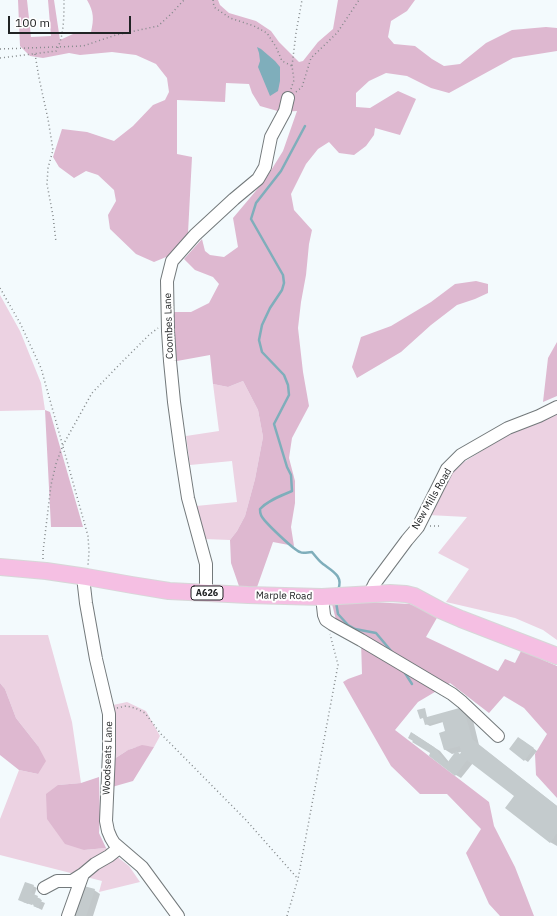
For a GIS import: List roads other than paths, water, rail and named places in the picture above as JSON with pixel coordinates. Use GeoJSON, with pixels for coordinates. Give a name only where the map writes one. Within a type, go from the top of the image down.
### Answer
{"type":"FeatureCollection","features":[{"type":"Feature","properties":{"kind":"main road","name":"Marple Road"},"geometry":{"type":"LineString","coordinates":[[0,567],[43,571],[169,591],[327,597],[390,593],[406,594],[414,596],[440,610],[557,656]]}},
{"type":"Feature","properties":{"kind":"street","name":"Coombes Lane"},"geometry":{"type":"LineString","coordinates":[[206,593],[206,564],[188,498],[180,453],[170,362],[168,281],[172,261],[195,235],[258,179],[266,167],[271,137],[286,111],[288,98]]}},
{"type":"Feature","properties":{"kind":"street","name":"New Mills Road"},"geometry":{"type":"LineString","coordinates":[[372,594],[372,589],[375,583],[418,527],[447,469],[461,455],[508,428],[557,407]]}},
{"type":"Feature","properties":{"kind":"street","name":"Woodseats Lane"},"geometry":{"type":"LineString","coordinates":[[85,577],[86,603],[96,659],[109,714],[106,821],[108,831],[118,848],[142,867],[178,916]]}},
{"type":"Feature","properties":{"kind":"street"},"geometry":{"type":"LineString","coordinates":[[327,597],[324,615],[326,620],[452,694],[498,736]]}},
{"type":"Feature","properties":{"kind":"street"},"geometry":{"type":"LineString","coordinates":[[44,888],[57,881],[72,882],[118,848]]}},
{"type":"Feature","properties":{"kind":"street"},"geometry":{"type":"LineString","coordinates":[[68,916],[83,874]]}},
{"type":"Feature","properties":{"kind":"water"},"geometry":{"type":"Polygon","coordinates":[[[257,47],[275,61],[280,67],[278,91],[270,96],[258,67],[260,61],[257,47]]]}},
{"type":"Feature","properties":{"kind":"waterway"},"geometry":{"type":"LineString","coordinates":[[305,126],[281,171],[256,203],[251,219],[283,275],[284,283],[282,290],[270,308],[262,325],[259,340],[262,352],[284,375],[288,385],[289,395],[274,424],[287,467],[291,475],[292,491],[267,503],[260,509],[260,512],[267,523],[292,546],[301,553],[312,552],[320,562],[336,574],[339,581],[338,590]]}},
{"type":"Feature","properties":{"kind":"waterway"},"geometry":{"type":"LineString","coordinates":[[336,602],[338,614],[348,625],[355,629],[376,633],[392,652]]}},
{"type":"Feature","properties":{"kind":"waterway"},"geometry":{"type":"LineString","coordinates":[[405,673],[412,684]]}}]}
